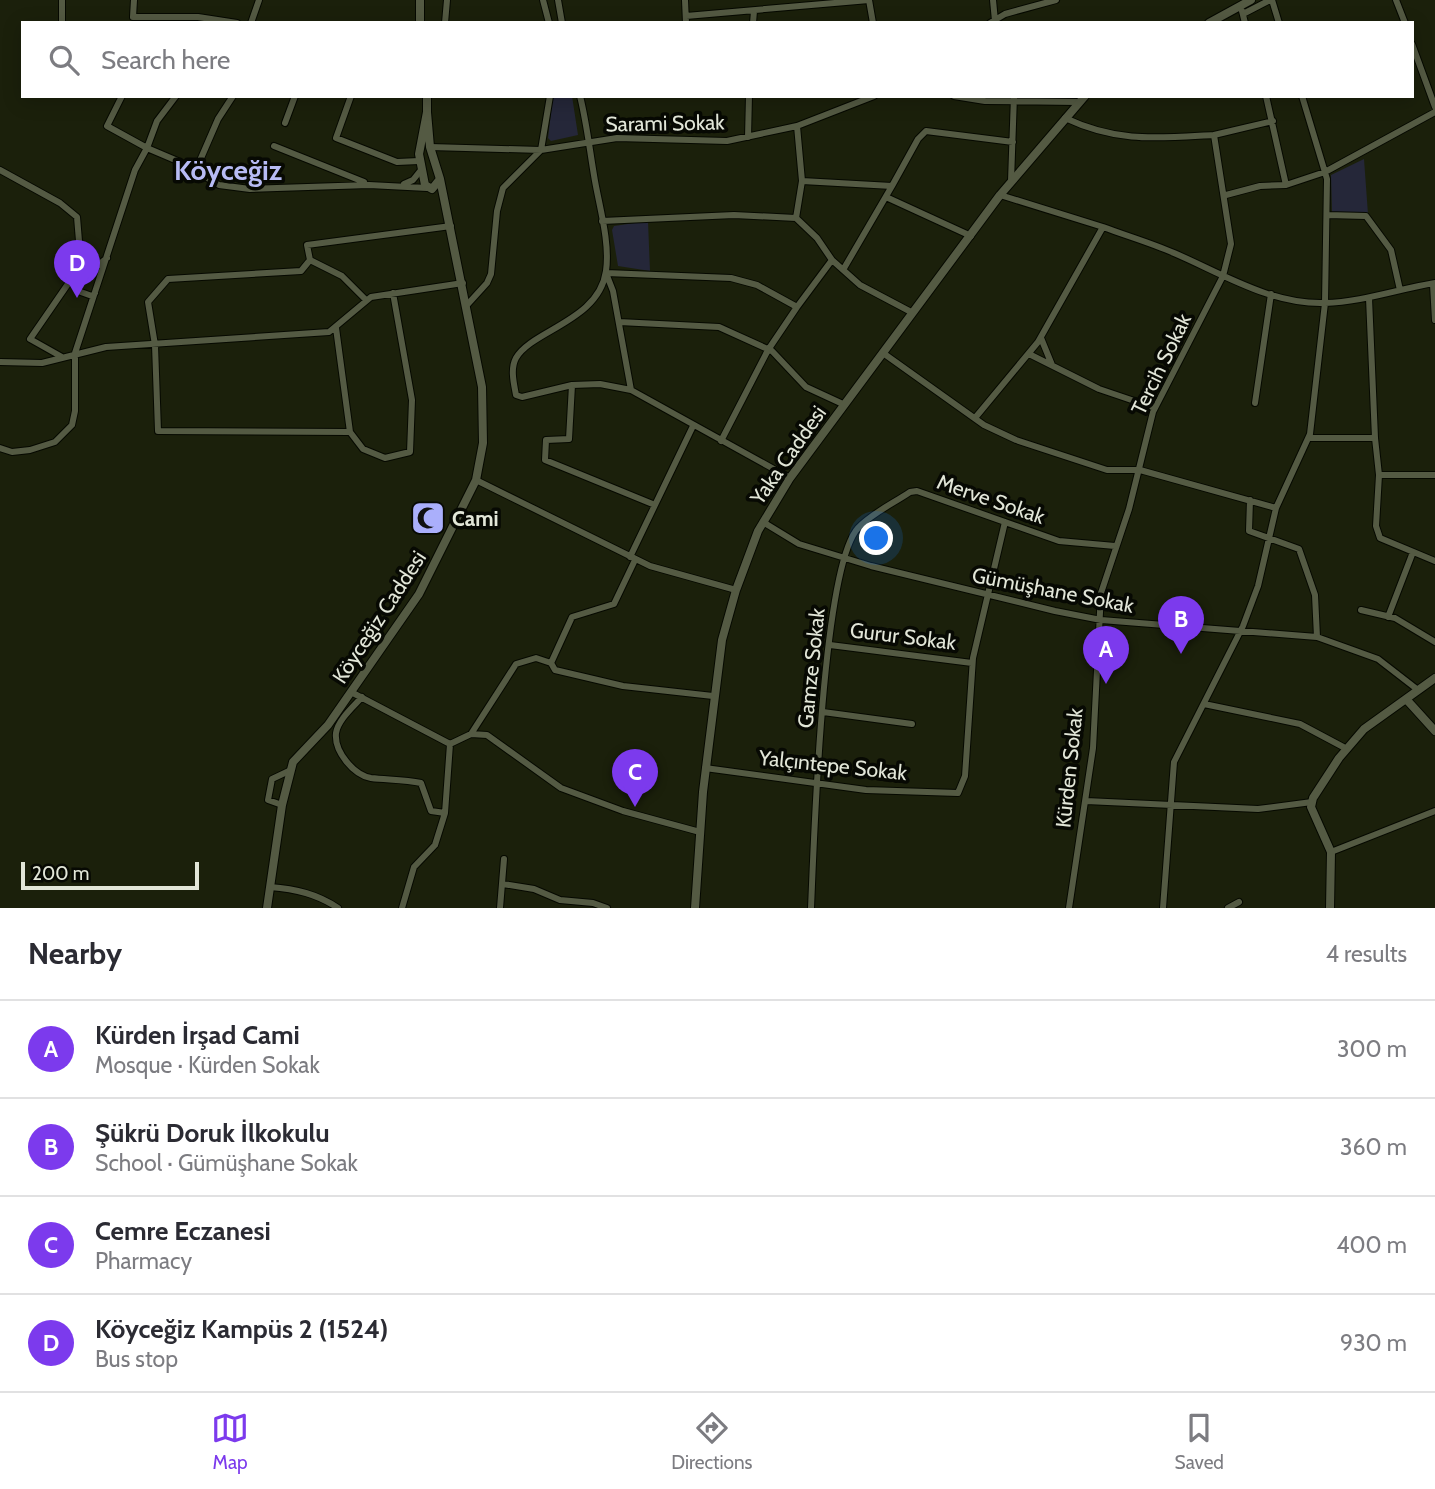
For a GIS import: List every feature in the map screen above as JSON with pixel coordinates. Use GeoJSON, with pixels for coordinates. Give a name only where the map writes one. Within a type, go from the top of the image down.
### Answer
{"type":"FeatureCollection","features":[{"type":"Feature","properties":{"kind":"street"},"geometry":{"type":"LineString","coordinates":[[62,0],[62,21]]}},
{"type":"Feature","properties":{"kind":"street"},"geometry":{"type":"LineString","coordinates":[[134,0],[132,20],[210,18],[226,21]]}},
{"type":"Feature","properties":{"kind":"street"},"geometry":{"type":"LineString","coordinates":[[252,21],[259,0]]}},
{"type":"Feature","properties":{"kind":"street"},"geometry":{"type":"LineString","coordinates":[[421,0],[421,21]]}},
{"type":"Feature","properties":{"kind":"street"},"geometry":{"type":"LineString","coordinates":[[445,21],[447,0]]}},
{"type":"Feature","properties":{"kind":"street"},"geometry":{"type":"LineString","coordinates":[[543,0],[548,21]]}},
{"type":"Feature","properties":{"kind":"street"},"geometry":{"type":"LineString","coordinates":[[558,0],[562,21]]}},
{"type":"Feature","properties":{"kind":"street"},"geometry":{"type":"LineString","coordinates":[[685,0],[686,19],[869,0],[873,21]]}},
{"type":"Feature","properties":{"kind":"street"},"geometry":{"type":"LineString","coordinates":[[993,0],[994,21]]}},
{"type":"Feature","properties":{"kind":"street"},"geometry":{"type":"LineString","coordinates":[[997,21],[1056,0]]}},
{"type":"Feature","properties":{"kind":"street"},"geometry":{"type":"LineString","coordinates":[[1241,10],[1251,0]]}},
{"type":"Feature","properties":{"kind":"street"},"geometry":{"type":"LineString","coordinates":[[1214,21],[1271,0],[1278,21]]}},
{"type":"Feature","properties":{"kind":"street"},"geometry":{"type":"LineString","coordinates":[[1396,0],[1404,21]]}},
{"type":"Feature","properties":{"kind":"street"},"geometry":{"type":"LineString","coordinates":[[1241,10],[1244,21]]}},
{"type":"Feature","properties":{"kind":"street"},"geometry":{"type":"LineString","coordinates":[[753,21],[754,11]]}},
{"type":"Feature","properties":{"kind":"street"},"geometry":{"type":"LineString","coordinates":[[1226,195],[1260,186],[1286,184],[1325,173],[1435,109],[1414,50]]}},
{"type":"Feature","properties":{"kind":"street"},"geometry":{"type":"LineString","coordinates":[[121,98],[107,126],[219,186],[250,189],[369,184],[428,188],[437,187],[440,179]]}},
{"type":"Feature","properties":{"kind":"street"},"geometry":{"type":"LineString","coordinates":[[0,448],[12,452],[30,450],[55,442],[68,431],[75,411],[75,353],[135,170],[157,121],[174,98]]}},
{"type":"Feature","properties":{"kind":"street"},"geometry":{"type":"LineString","coordinates":[[195,172],[218,119],[232,98]]}},
{"type":"Feature","properties":{"kind":"street"},"geometry":{"type":"LineString","coordinates":[[285,123],[294,98]]}},
{"type":"Feature","properties":{"kind":"street"},"geometry":{"type":"LineString","coordinates":[[350,98],[336,138],[393,161],[420,161]]}},
{"type":"Feature","properties":{"kind":"street"},"geometry":{"type":"LineString","coordinates":[[427,98],[430,147],[422,147],[420,161],[428,188]]}},
{"type":"Feature","properties":{"kind":"street"},"geometry":{"type":"LineString","coordinates":[[467,305],[487,283],[491,274],[497,211],[503,188],[541,150],[550,98]]}},
{"type":"Feature","properties":{"kind":"street"},"geometry":{"type":"LineString","coordinates":[[580,98],[602,221],[606,272],[619,322],[631,390]]}},
{"type":"Feature","properties":{"kind":"street"},"geometry":{"type":"LineString","coordinates":[[748,137],[750,98]]}},
{"type":"Feature","properties":{"kind":"street","name":"Sarami Sokak"},"geometry":{"type":"LineString","coordinates":[[430,147],[451,145],[541,150],[617,138],[727,141],[797,126],[869,98]]}},
{"type":"Feature","properties":{"kind":"street"},"geometry":{"type":"LineString","coordinates":[[994,98],[1081,99]]}},
{"type":"Feature","properties":{"kind":"street"},"geometry":{"type":"LineString","coordinates":[[1267,98],[1286,184]]}},
{"type":"Feature","properties":{"kind":"street"},"geometry":{"type":"LineString","coordinates":[[1163,908],[1174,762],[1240,633],[1258,586],[1276,508],[1309,438],[1325,303],[1327,215],[1325,173],[1302,98]]}},
{"type":"Feature","properties":{"kind":"street"},"geometry":{"type":"LineString","coordinates":[[1009,186],[1014,99]]}},
{"type":"Feature","properties":{"kind":"street","name":"Yaka Caddesi"},"geometry":{"type":"LineString","coordinates":[[695,908],[705,768],[722,640],[736,590],[763,522],[790,478],[1000,195],[1081,99]]}},
{"type":"Feature","properties":{"kind":"street"},"geometry":{"type":"LineString","coordinates":[[398,186],[414,180],[420,161],[427,112]]}},
{"type":"Feature","properties":{"kind":"street"},"geometry":{"type":"LineString","coordinates":[[1065,118],[1093,131],[1130,139],[1214,135],[1273,121]]}},
{"type":"Feature","properties":{"kind":"street"},"geometry":{"type":"LineString","coordinates":[[796,218],[802,181],[797,126]]}},
{"type":"Feature","properties":{"kind":"street"},"geometry":{"type":"LineString","coordinates":[[843,270],[918,139],[926,131],[1013,142]]}},
{"type":"Feature","properties":{"kind":"street","name":"Tercih Sokak"},"geometry":{"type":"LineString","coordinates":[[1140,470],[1155,408],[1223,276],[1231,244],[1226,195],[1214,135]]}},
{"type":"Feature","properties":{"kind":"street"},"geometry":{"type":"LineString","coordinates":[[435,159],[438,153],[451,145]]}},
{"type":"Feature","properties":{"kind":"street"},"geometry":{"type":"LineString","coordinates":[[274,146],[369,184]]}},
{"type":"Feature","properties":{"kind":"street","name":"Köyceğiz Caddesi"},"geometry":{"type":"LineString","coordinates":[[267,908],[282,805],[293,762],[328,725],[419,594],[476,480],[483,443],[482,387],[452,226],[430,147]]}},
{"type":"Feature","properties":{"kind":"street"},"geometry":{"type":"LineString","coordinates":[[1013,150],[1020,160],[1030,160]]}},
{"type":"Feature","properties":{"kind":"street"},"geometry":{"type":"LineString","coordinates":[[0,170],[60,203],[77,217],[81,265],[75,279],[30,339],[62,357]]}},
{"type":"Feature","properties":{"kind":"street"},"geometry":{"type":"LineString","coordinates":[[802,181],[892,186]]}},
{"type":"Feature","properties":{"kind":"street","name":"Köyceğiz Caddesi"},"geometry":{"type":"LineString","coordinates":[[428,188],[447,209]]}},
{"type":"Feature","properties":{"kind":"street"},"geometry":{"type":"LineString","coordinates":[[1000,195],[1103,227],[1174,253],[1223,276],[1302,302],[1325,303],[1369,298],[1434,284],[1435,320]]}},
{"type":"Feature","properties":{"kind":"street"},"geometry":{"type":"LineString","coordinates":[[886,197],[971,236]]}},
{"type":"Feature","properties":{"kind":"street"},"geometry":{"type":"LineString","coordinates":[[602,221],[734,215],[796,218],[832,260],[860,285],[913,313]]}},
{"type":"Feature","properties":{"kind":"street"},"geometry":{"type":"LineString","coordinates":[[1327,215],[1366,216],[1391,250],[1400,290]]}},
{"type":"Feature","properties":{"kind":"street"},"geometry":{"type":"LineString","coordinates":[[310,260],[307,245],[452,226]]}},
{"type":"Feature","properties":{"kind":"street"},"geometry":{"type":"LineString","coordinates":[[975,418],[1041,338],[1103,227]]}},
{"type":"Feature","properties":{"kind":"street"},"geometry":{"type":"LineString","coordinates":[[75,279],[108,257]]}},
{"type":"Feature","properties":{"kind":"street"},"geometry":{"type":"LineString","coordinates":[[310,260],[342,276],[366,300]]}},
{"type":"Feature","properties":{"kind":"street"},"geometry":{"type":"LineString","coordinates":[[310,260],[301,271],[168,279],[148,302],[155,345],[158,431],[349,432]]}},
{"type":"Feature","properties":{"kind":"street"},"geometry":{"type":"LineString","coordinates":[[721,441],[768,350],[832,260]]}},
{"type":"Feature","properties":{"kind":"street"},"geometry":{"type":"LineString","coordinates":[[606,272],[732,278],[757,285],[797,307]]}},
{"type":"Feature","properties":{"kind":"street"},"geometry":{"type":"LineString","coordinates":[[606,272],[596,293],[576,317],[525,349],[516,358],[513,369],[516,395],[522,397],[572,386],[600,384],[631,390],[790,478]]}},
{"type":"Feature","properties":{"kind":"street"},"geometry":{"type":"LineString","coordinates":[[75,279],[77,289],[83,295],[92,296],[96,291]]}},
{"type":"Feature","properties":{"kind":"street"},"geometry":{"type":"LineString","coordinates":[[0,362],[35,364],[106,347],[329,332],[366,300],[393,293],[463,283]]}},
{"type":"Feature","properties":{"kind":"street"},"geometry":{"type":"LineString","coordinates":[[336,328],[349,432],[363,449],[385,458],[410,452],[412,400],[393,293]]}},
{"type":"Feature","properties":{"kind":"street"},"geometry":{"type":"LineString","coordinates":[[1255,402],[1271,294]]}},
{"type":"Feature","properties":{"kind":"street"},"geometry":{"type":"LineString","coordinates":[[1369,298],[1379,475],[1377,526],[1380,538],[1435,561]]}},
{"type":"Feature","properties":{"kind":"street"},"geometry":{"type":"LineString","coordinates":[[619,322],[719,327],[768,350],[806,387],[845,405]]}},
{"type":"Feature","properties":{"kind":"street"},"geometry":{"type":"LineString","coordinates":[[1041,338],[1052,365]]}},
{"type":"Feature","properties":{"kind":"street"},"geometry":{"type":"LineString","coordinates":[[883,353],[975,418],[1016,440],[1107,470],[1140,470],[1276,508]]}},
{"type":"Feature","properties":{"kind":"street"},"geometry":{"type":"LineString","coordinates":[[1029,354],[1099,389],[1155,408]]}},
{"type":"Feature","properties":{"kind":"street"},"geometry":{"type":"LineString","coordinates":[[572,386],[569,439],[546,440],[544,460],[655,505]]}},
{"type":"Feature","properties":{"kind":"street"},"geometry":{"type":"LineString","coordinates":[[551,663],[572,617],[614,604],[655,505],[693,426]]}},
{"type":"Feature","properties":{"kind":"street"},"geometry":{"type":"LineString","coordinates":[[1309,438],[1375,438]]}},
{"type":"Feature","properties":{"kind":"street","name":"Kürden Sokak"},"geometry":{"type":"LineString","coordinates":[[1069,908],[1074,860],[1086,801],[1101,593],[1140,470]]}},
{"type":"Feature","properties":{"kind":"street"},"geometry":{"type":"LineString","coordinates":[[1379,475],[1435,475]]}},
{"type":"Feature","properties":{"kind":"street"},"geometry":{"type":"LineString","coordinates":[[476,480],[633,558],[736,590]]}},
{"type":"Feature","properties":{"kind":"street","name":"Merve Sokak"},"geometry":{"type":"LineString","coordinates":[[845,558],[856,530],[911,492],[926,494],[1059,541],[1115,546]]}},
{"type":"Feature","properties":{"kind":"street"},"geometry":{"type":"LineString","coordinates":[[1250,500],[1249,531],[1299,550],[1315,595],[1317,637]]}},
{"type":"Feature","properties":{"kind":"street","name":"Gümüşhane Sokak"},"geometry":{"type":"LineString","coordinates":[[763,522],[799,544],[988,597],[1101,620],[1317,637],[1378,659],[1418,690]]}},
{"type":"Feature","properties":{"kind":"street"},"geometry":{"type":"LineString","coordinates":[[972,663],[1005,522]]}},
{"type":"Feature","properties":{"kind":"street"},"geometry":{"type":"LineString","coordinates":[[1388,617],[1413,552]]}},
{"type":"Feature","properties":{"kind":"street","name":"Gamze Sokak"},"geometry":{"type":"LineString","coordinates":[[811,908],[823,712],[830,645],[845,558]]}},
{"type":"Feature","properties":{"kind":"street"},"geometry":{"type":"LineString","coordinates":[[1361,610],[1395,618],[1435,642]]}},
{"type":"Feature","properties":{"kind":"street","name":"Gurur Sokak"},"geometry":{"type":"LineString","coordinates":[[830,645],[972,663]]}},
{"type":"Feature","properties":{"kind":"street"},"geometry":{"type":"LineString","coordinates":[[471,734],[516,664],[536,658],[551,663],[555,670],[623,686],[713,696]]}},
{"type":"Feature","properties":{"kind":"street","name":"Yalçıntepe Sokak"},"geometry":{"type":"LineString","coordinates":[[705,768],[866,790],[958,793],[965,776],[972,663]]}},
{"type":"Feature","properties":{"kind":"street"},"geometry":{"type":"LineString","coordinates":[[1330,908],[1331,852],[1311,807],[1312,802],[1347,749],[1364,729],[1435,678]]}},
{"type":"Feature","properties":{"kind":"street"},"geometry":{"type":"LineString","coordinates":[[351,692],[450,744]]}},
{"type":"Feature","properties":{"kind":"street"},"geometry":{"type":"LineString","coordinates":[[362,697],[341,721],[336,734],[340,750],[356,772],[371,778],[421,783],[430,811],[445,813]]}},
{"type":"Feature","properties":{"kind":"street"},"geometry":{"type":"LineString","coordinates":[[1406,699],[1435,731]]}},
{"type":"Feature","properties":{"kind":"street"},"geometry":{"type":"LineString","coordinates":[[1204,704],[1300,724],[1347,749]]}},
{"type":"Feature","properties":{"kind":"street"},"geometry":{"type":"LineString","coordinates":[[823,712],[912,724]]}},
{"type":"Feature","properties":{"kind":"street"},"geometry":{"type":"LineString","coordinates":[[450,744],[471,734],[487,735],[561,788],[591,801],[700,832]]}},
{"type":"Feature","properties":{"kind":"street"},"geometry":{"type":"LineString","coordinates":[[402,908],[414,867],[435,845],[445,813],[450,744]]}},
{"type":"Feature","properties":{"kind":"street"},"geometry":{"type":"LineString","coordinates":[[282,805],[268,800],[272,779],[291,770]]}},
{"type":"Feature","properties":{"kind":"street"},"geometry":{"type":"LineString","coordinates":[[1086,801],[1258,809],[1312,802]]}},
{"type":"Feature","properties":{"kind":"street"},"geometry":{"type":"LineString","coordinates":[[1331,852],[1435,811]]}},
{"type":"Feature","properties":{"kind":"street"},"geometry":{"type":"LineString","coordinates":[[500,908],[504,859]]}},
{"type":"Feature","properties":{"kind":"street"},"geometry":{"type":"LineString","coordinates":[[503,884],[534,889],[561,900],[593,903],[607,908]]}},
{"type":"Feature","properties":{"kind":"street"},"geometry":{"type":"LineString","coordinates":[[270,887],[296,889],[324,899],[338,908]]}},
{"type":"Feature","properties":{"kind":"street"},"geometry":{"type":"LineString","coordinates":[[1228,908],[1239,902]]}},
{"type":"Feature","properties":{"kind":"shaded area"},"geometry":{"type":"Polygon","coordinates":[[[553,98],[572,98],[578,135],[551,141],[548,138],[553,98]]]}},
{"type":"Feature","properties":{"kind":"shaded area"},"geometry":{"type":"Polygon","coordinates":[[[1364,159],[1368,214],[1332,212],[1331,175],[1364,159]]]}},
{"type":"Feature","properties":{"kind":"shaded area"},"geometry":{"type":"Polygon","coordinates":[[[648,221],[650,271],[618,266],[612,230],[614,226],[648,221]]]}},
{"type":"Feature","properties":{"kind":"place","name":"Köyceğiz Kampüs 2 (1524)"},"geometry":{"type":"Point","coordinates":[77,298]}},
{"type":"Feature","properties":{"kind":"place","name":"Cami"},"geometry":{"type":"Point","coordinates":[428,518]}},
{"type":"Feature","properties":{"kind":"place","name":"Şükrü Doruk İlkokulu"},"geometry":{"type":"Point","coordinates":[1181,654]}},
{"type":"Feature","properties":{"kind":"place","name":"Kürden İrşad Cami"},"geometry":{"type":"Point","coordinates":[1106,684]}},
{"type":"Feature","properties":{"kind":"place","name":"Cemre Eczanesi"},"geometry":{"type":"Point","coordinates":[635,807]}},
{"type":"Feature","properties":{"kind":"district","name":"Köyceğiz"},"geometry":{"type":"Point","coordinates":[228,170]}}]}
